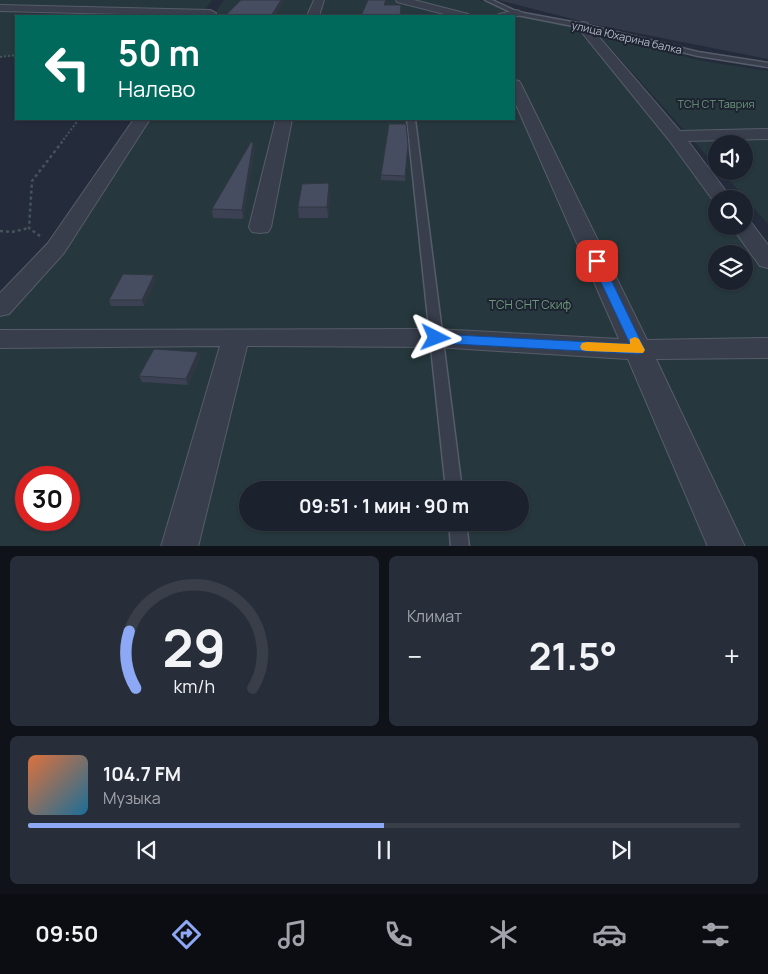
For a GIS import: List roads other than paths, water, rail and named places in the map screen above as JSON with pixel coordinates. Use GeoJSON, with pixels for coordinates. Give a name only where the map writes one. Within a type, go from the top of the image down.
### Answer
{"type":"FeatureCollection","features":[{"type":"Feature","properties":{"kind":"street"},"geometry":{"type":"LineString","coordinates":[[313,15],[319,0]]}},
{"type":"Feature","properties":{"kind":"street"},"geometry":{"type":"LineString","coordinates":[[401,0],[460,15]]}},
{"type":"Feature","properties":{"kind":"street"},"geometry":{"type":"LineString","coordinates":[[0,8],[209,15],[218,2]]}},
{"type":"Feature","properties":{"kind":"street"},"geometry":{"type":"LineString","coordinates":[[506,15],[517,12]]}},
{"type":"Feature","properties":{"kind":"street"},"geometry":{"type":"LineString","coordinates":[[583,26],[675,136],[715,190]]}},
{"type":"Feature","properties":{"kind":"street"},"geometry":{"type":"LineString","coordinates":[[515,86],[727,546]]}},
{"type":"Feature","properties":{"kind":"street"},"geometry":{"type":"LineString","coordinates":[[0,308],[56,248],[141,120]]}},
{"type":"Feature","properties":{"kind":"street"},"geometry":{"type":"LineString","coordinates":[[260,227],[284,120]]}},
{"type":"Feature","properties":{"kind":"street"},"geometry":{"type":"LineString","coordinates":[[675,136],[768,134]]}},
{"type":"Feature","properties":{"kind":"street"},"geometry":{"type":"LineString","coordinates":[[749,235],[768,261]]}},
{"type":"Feature","properties":{"kind":"street"},"geometry":{"type":"LineString","coordinates":[[179,546],[236,337]]}},
{"type":"Feature","properties":{"kind":"street"},"geometry":{"type":"LineString","coordinates":[[0,339],[436,338],[638,350],[768,348]]}},
{"type":"Feature","properties":{"kind":"lane","name":"улица Юхарина балка"},"geometry":{"type":"LineString","coordinates":[[488,0],[517,12],[698,54],[768,65]]}},
{"type":"Feature","properties":{"kind":"lane"},"geometry":{"type":"LineString","coordinates":[[411,120],[453,481]]}},
{"type":"Feature","properties":{"kind":"lane"},"geometry":{"type":"LineString","coordinates":[[458,531],[460,546]]}},
{"type":"Feature","properties":{"kind":"park label","name":"ТСН СТ Таврия"},"geometry":{"type":"Point","coordinates":[716,103]}},
{"type":"Feature","properties":{"kind":"park label","name":"ТСН СНТ Скиф"},"geometry":{"type":"Point","coordinates":[530,304]}}]}
